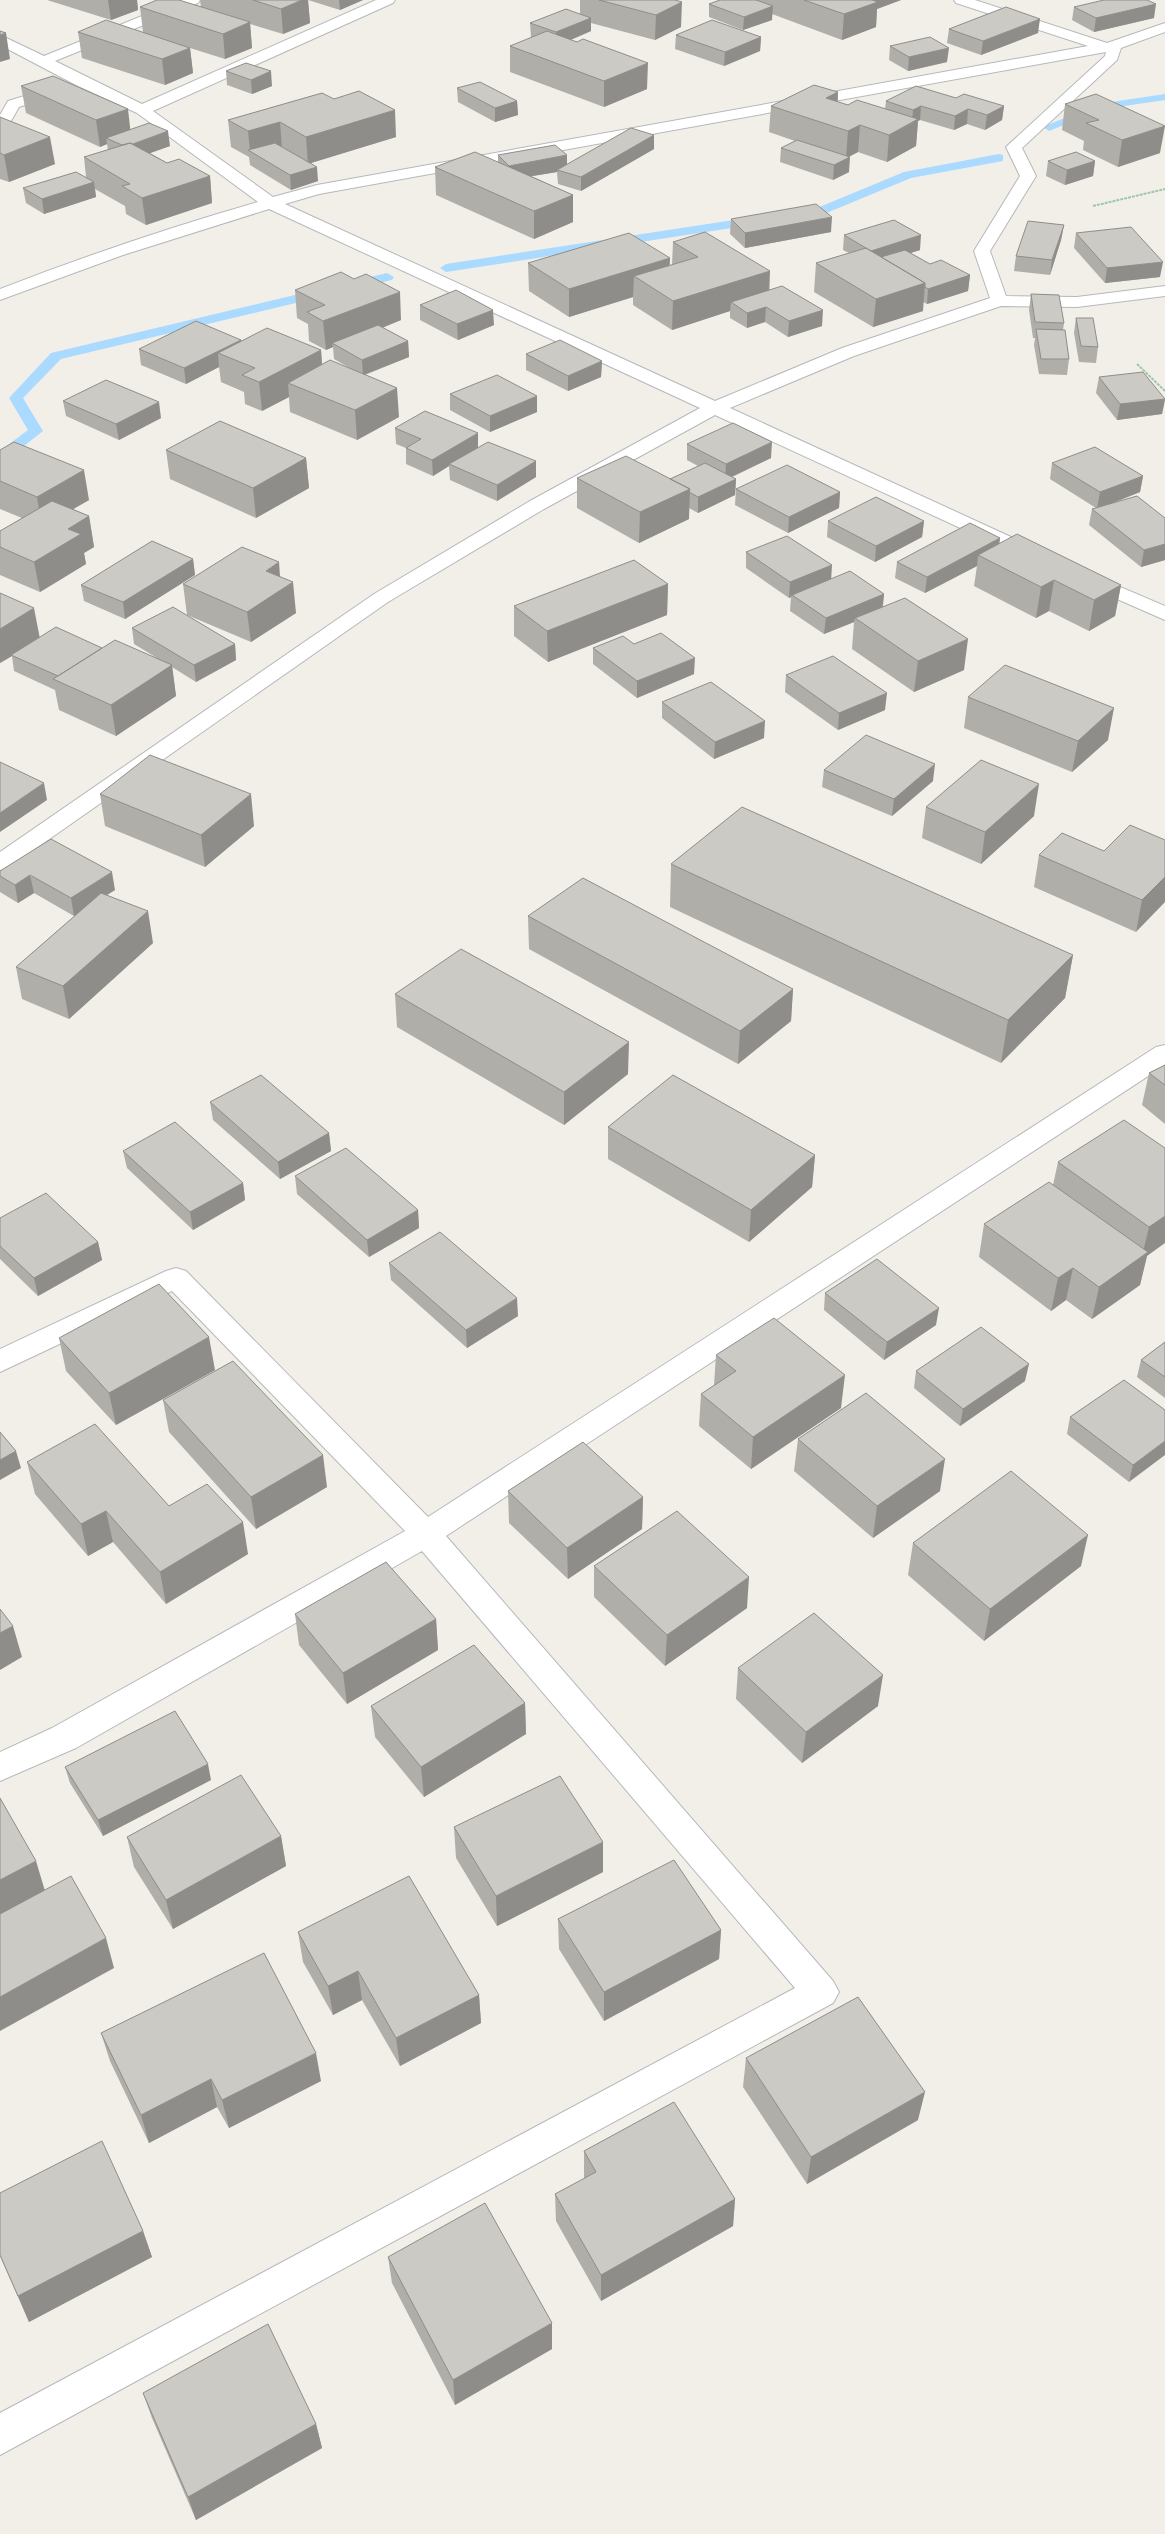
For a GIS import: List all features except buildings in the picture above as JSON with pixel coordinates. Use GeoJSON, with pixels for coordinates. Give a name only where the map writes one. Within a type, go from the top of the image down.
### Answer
{"type":"FeatureCollection","features":[{"type":"Feature","properties":{"kind":"street"},"geometry":{"type":"LineString","coordinates":[[43,61],[193,0]]}},
{"type":"Feature","properties":{"kind":"street"},"geometry":{"type":"LineString","coordinates":[[142,110],[388,0]]}},
{"type":"Feature","properties":{"kind":"street"},"geometry":{"type":"LineString","coordinates":[[961,0],[1081,41],[1114,46]]}},
{"type":"Feature","properties":{"kind":"street"},"geometry":{"type":"LineString","coordinates":[[0,295],[65,269],[270,203],[317,190],[1114,46],[1165,26]]}},
{"type":"Feature","properties":{"kind":"street"},"geometry":{"type":"LineString","coordinates":[[0,39],[81,82],[142,110],[270,203],[1165,614]]}},
{"type":"Feature","properties":{"kind":"street"},"geometry":{"type":"LineString","coordinates":[[999,301],[982,251],[1028,176],[1014,147],[1112,57],[1114,46]]}},
{"type":"Feature","properties":{"kind":"street"},"geometry":{"type":"LineString","coordinates":[[0,121],[6,118],[13,104],[81,82]]}},
{"type":"Feature","properties":{"kind":"street"},"geometry":{"type":"LineString","coordinates":[[0,863],[381,598],[537,505],[713,408],[848,352],[999,301],[1077,302],[1165,291]]}},
{"type":"Feature","properties":{"kind":"street"},"geometry":{"type":"LineString","coordinates":[[0,1767],[64,1738],[426,1534],[1165,1053]]}},
{"type":"Feature","properties":{"kind":"street"},"geometry":{"type":"LineString","coordinates":[[0,1361],[176,1278],[426,1534],[822,1992],[0,2435]]}},
{"type":"Feature","properties":{"kind":"path"},"geometry":{"type":"LineString","coordinates":[[1093,206],[1165,189]]}},
{"type":"Feature","properties":{"kind":"path"},"geometry":{"type":"LineString","coordinates":[[1137,364],[1165,391]]}},
{"type":"Feature","properties":{"kind":"waterway"},"geometry":{"type":"LineString","coordinates":[[1049,127],[1102,106],[1165,97]]}},
{"type":"Feature","properties":{"kind":"waterway"},"geometry":{"type":"LineString","coordinates":[[795,215],[820,211],[908,175],[999,158]]}},
{"type":"Feature","properties":{"kind":"waterway"},"geometry":{"type":"LineString","coordinates":[[446,268],[760,220]]}},
{"type":"Feature","properties":{"kind":"waterway"},"geometry":{"type":"LineString","coordinates":[[0,458],[36,431],[16,398],[56,356],[387,277]]}}]}
